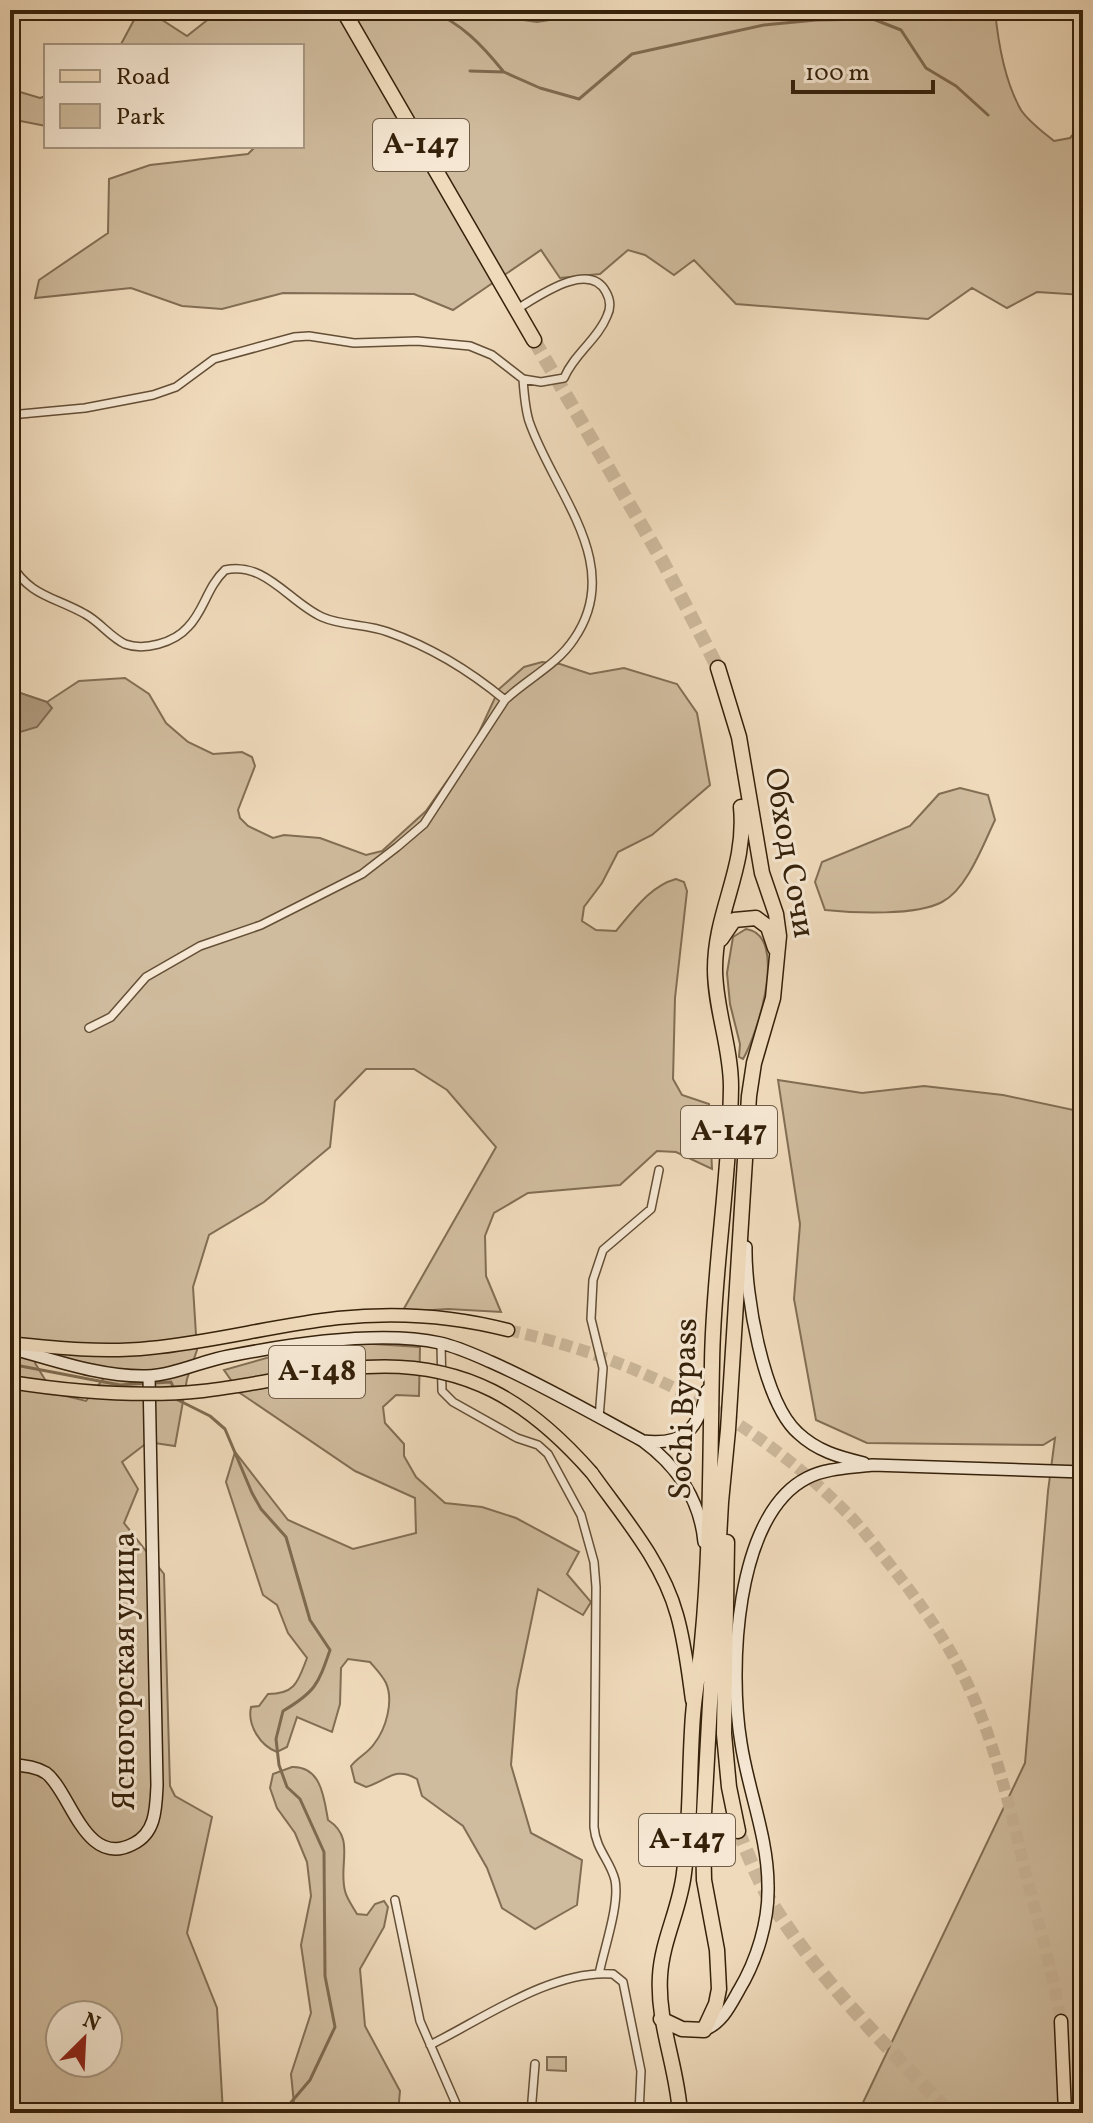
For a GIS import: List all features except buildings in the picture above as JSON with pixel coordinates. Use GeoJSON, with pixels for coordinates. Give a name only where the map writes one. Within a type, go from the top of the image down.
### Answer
{"type":"FeatureCollection","features":[{"type":"Feature","properties":{"kind":"highway","name":"А-147"},"geometry":{"type":"LineString","coordinates":[[343,10],[534,340]]}},
{"type":"Feature","properties":{"kind":"highway","name":"Обход Сочи"},"geometry":{"type":"LineString","coordinates":[[718,668],[741,747],[762,873],[778,923],[778,956],[770,1012],[750,1080],[728,1430]]}},
{"type":"Feature","properties":{"kind":"highway","name":"Sochi Bypass"},"geometry":{"type":"LineString","coordinates":[[680,2113],[676,2079],[661,2019],[660,1973],[662,1954],[685,1872],[693,1713],[702,1642],[710,1513],[712,1365],[731,1088],[728,1043],[716,985],[717,945],[719,925],[735,879],[742,846],[742,812],[730,707]]}},
{"type":"Feature","properties":{"kind":"highway"},"geometry":{"type":"LineString","coordinates":[[717,945],[734,920],[756,918],[768,927],[778,956]]}},
{"type":"Feature","properties":{"kind":"highway","name":"А-147"},"geometry":{"type":"LineString","coordinates":[[728,1430],[730,1465],[724,1734],[729,1787],[738,1831]]}},
{"type":"Feature","properties":{"kind":"highway","name":"А-147"},"geometry":{"type":"LineString","coordinates":[[704,2030],[719,1989],[717,1950],[704,1880],[703,1832],[721,1489],[728,1430]]}},
{"type":"Feature","properties":{"kind":"highway"},"geometry":{"type":"LineString","coordinates":[[661,2019],[682,2029],[704,2030]]}},
{"type":"Feature","properties":{"kind":"main road","name":"А-148"},"geometry":{"type":"LineString","coordinates":[[10,1345],[109,1351],[203,1341],[328,1319],[378,1316],[455,1319],[508,1330]]}},
{"type":"Feature","properties":{"kind":"main road","name":"А-148"},"geometry":{"type":"LineString","coordinates":[[10,1382],[80,1391],[143,1394],[204,1391],[365,1367],[422,1369],[473,1381],[520,1406],[563,1441],[592,1473],[653,1560],[672,1599],[683,1638],[693,1713]]}},
{"type":"Feature","properties":{"kind":"main road"},"geometry":{"type":"LineString","coordinates":[[1061,2021],[1065,2113]]}},
{"type":"Feature","properties":{"kind":"street"},"geometry":{"type":"LineString","coordinates":[[10,415],[85,408],[153,395],[176,387],[214,359],[294,337],[309,336],[354,343],[417,341],[470,346],[492,355],[523,379],[541,382],[564,378],[573,358],[603,324],[609,314],[610,303],[598,282],[579,280],[557,286],[517,309]]}},
{"type":"Feature","properties":{"kind":"street"},"geometry":{"type":"LineString","coordinates":[[89,1028],[111,1017],[146,977],[200,946],[261,925],[362,874],[397,847],[424,824],[505,700],[573,642],[589,603],[594,571],[576,519],[530,422],[523,379]]}},
{"type":"Feature","properties":{"kind":"street"},"geometry":{"type":"LineString","coordinates":[[10,563],[18,577],[36,592],[88,616],[120,641],[144,647],[183,632],[215,579],[225,570],[245,569],[266,577],[325,619],[386,631],[433,651],[477,678],[505,700]]}},
{"type":"Feature","properties":{"kind":"street"},"geometry":{"type":"LineString","coordinates":[[599,1418],[603,1389],[602,1356],[591,1319],[593,1280],[603,1250],[651,1209],[659,1170]]}},
{"type":"Feature","properties":{"kind":"street","name":"А-147"},"geometry":{"type":"LineString","coordinates":[[741,1201],[746,1222],[747,1292],[768,1373],[783,1413],[795,1431],[817,1448],[844,1459],[872,1465]]}},
{"type":"Feature","properties":{"kind":"street"},"geometry":{"type":"LineString","coordinates":[[10,1345],[100,1371],[149,1376],[169,1374],[226,1356],[297,1346],[384,1338],[441,1343],[518,1374],[643,1441]]}},
{"type":"Feature","properties":{"kind":"street"},"geometry":{"type":"LineString","coordinates":[[441,1343],[442,1391],[453,1402],[543,1449],[581,1515],[594,1562],[594,1827],[600,1852],[613,1874],[616,1894],[599,1974]]}},
{"type":"Feature","properties":{"kind":"street","name":"А-147"},"geometry":{"type":"LineString","coordinates":[[643,1441],[668,1442],[689,1431],[703,1409],[712,1365]]}},
{"type":"Feature","properties":{"kind":"street","name":"Ясногорская улица"},"geometry":{"type":"LineString","coordinates":[[10,1765],[23,1765],[47,1774],[80,1826],[92,1839],[106,1846],[120,1849],[133,1845],[153,1825],[157,1785],[149,1376]]}},
{"type":"Feature","properties":{"kind":"street","name":"А-147"},"geometry":{"type":"LineString","coordinates":[[643,1441],[672,1465],[685,1483],[703,1530],[706,1562]]}},
{"type":"Feature","properties":{"kind":"street"},"geometry":{"type":"LineString","coordinates":[[872,1465],[1083,1472]]}},
{"type":"Feature","properties":{"kind":"street","name":"А-147"},"geometry":{"type":"LineString","coordinates":[[704,2030],[718,2022],[744,1982],[761,1938],[768,1898],[765,1854],[744,1760],[737,1708],[742,1598],[752,1552],[771,1512],[799,1483],[830,1471],[872,1465]]}},
{"type":"Feature","properties":{"kind":"street"},"geometry":{"type":"LineString","coordinates":[[395,1900],[420,2021],[460,2113]]}},
{"type":"Feature","properties":{"kind":"street"},"geometry":{"type":"LineString","coordinates":[[430,2045],[485,2015],[551,1985],[599,1974],[613,1974],[623,1982],[641,2071],[639,2113]]}},
{"type":"Feature","properties":{"kind":"street"},"geometry":{"type":"LineString","coordinates":[[531,2113],[535,2064]]}},
{"type":"Feature","properties":{"kind":"green space"},"geometry":{"type":"Polygon","coordinates":[[[220,10],[488,10],[495,16],[537,22],[612,10],[995,10],[1007,74],[1015,99],[1024,114],[1054,141],[1070,138],[1083,123],[1083,295],[1037,292],[1007,308],[972,288],[928,319],[736,304],[694,260],[674,275],[645,255],[628,250],[600,274],[560,278],[541,250],[453,310],[414,294],[283,293],[222,309],[182,306],[131,288],[35,298],[39,280],[108,233],[109,179],[150,165],[248,154],[254,148],[304,148],[304,44],[121,44],[134,20],[156,16],[187,36],[220,10]]]}},
{"type":"Feature","properties":{"kind":"green space"},"geometry":{"type":"Polygon","coordinates":[[[10,89],[44,97],[44,126],[10,119],[10,89]]]}},
{"type":"Feature","properties":{"kind":"green space"},"geometry":{"type":"Polygon","coordinates":[[[542,662],[560,664],[590,674],[624,668],[677,684],[697,713],[710,785],[652,835],[618,852],[602,883],[584,907],[582,921],[596,930],[616,931],[658,887],[676,879],[684,882],[687,891],[675,998],[673,1079],[682,1095],[709,1104],[712,1169],[676,1152],[657,1151],[620,1185],[528,1193],[494,1213],[485,1236],[486,1276],[501,1312],[448,1309],[402,1312],[496,1147],[447,1090],[414,1069],[366,1069],[335,1101],[330,1147],[264,1202],[209,1235],[193,1287],[197,1350],[187,1379],[175,1446],[148,1442],[122,1462],[138,1489],[124,1523],[164,1574],[170,1786],[175,1796],[212,1817],[187,1933],[217,2008],[223,2113],[10,2113],[10,683],[20,693],[47,702],[79,681],[125,678],[149,694],[166,723],[188,742],[213,754],[242,752],[252,757],[255,766],[238,810],[240,818],[248,826],[273,838],[284,835],[320,838],[366,855],[382,851],[426,811],[475,741],[499,689],[524,667],[542,662]],[[38,1355],[35,1363],[53,1393],[86,1401],[103,1379],[100,1370],[38,1355]]]}},
{"type":"Feature","properties":{"kind":"green space"},"geometry":{"type":"Polygon","coordinates":[[[960,788],[988,795],[995,820],[973,866],[951,896],[917,910],[825,910],[815,882],[822,862],[910,826],[939,794],[960,788]]]}},
{"type":"Feature","properties":{"kind":"green space"},"geometry":{"type":"Polygon","coordinates":[[[746,929],[759,935],[766,948],[768,966],[762,1008],[743,1059],[739,1057],[740,1044],[730,1004],[727,973],[733,937],[746,929]]]}},
{"type":"Feature","properties":{"kind":"green space"},"geometry":{"type":"Polygon","coordinates":[[[778,1080],[862,1093],[924,1086],[1003,1095],[1083,1112],[1083,2113],[858,2113],[1025,1763],[1055,1438],[1043,1445],[867,1443],[816,1420],[794,1299],[800,1224],[778,1080]]]}},
{"type":"Feature","properties":{"kind":"green space"},"geometry":{"type":"Polygon","coordinates":[[[327,1341],[420,1347],[419,1396],[396,1395],[383,1407],[385,1423],[404,1444],[404,1456],[416,1477],[445,1503],[482,1507],[516,1518],[579,1552],[567,1574],[591,1602],[583,1615],[538,1589],[517,1690],[511,1765],[531,1833],[582,1860],[577,1905],[535,1929],[502,1908],[487,1868],[463,1826],[422,1796],[417,1779],[397,1774],[366,1787],[355,1782],[351,1766],[378,1738],[389,1706],[386,1683],[370,1662],[348,1659],[341,1668],[340,1704],[332,1732],[297,1717],[287,1747],[277,1752],[261,1740],[253,1728],[251,1707],[259,1706],[268,1694],[285,1692],[295,1685],[307,1658],[288,1633],[277,1605],[263,1595],[226,1482],[235,1452],[288,1520],[353,1549],[416,1533],[415,1498],[355,1471],[240,1393],[224,1370],[327,1341]]]}},
{"type":"Feature","properties":{"kind":"green space"},"geometry":{"type":"Polygon","coordinates":[[[292,1767],[309,1772],[319,1784],[328,1820],[336,1827],[344,1843],[343,1881],[357,1914],[367,1915],[375,1904],[384,1901],[388,1907],[384,1927],[360,1969],[365,2026],[400,2091],[398,2113],[295,2113],[291,2074],[311,2013],[301,1945],[311,1896],[307,1862],[295,1833],[277,1808],[270,1788],[273,1774],[292,1767]]]}},
{"type":"Feature","properties":{"kind":"green space"},"geometry":{"type":"Polygon","coordinates":[[[547,2057],[566,2057],[566,2071],[547,2070],[547,2057]]]}},
{"type":"Feature","properties":{"kind":"shaded area"},"geometry":{"type":"Polygon","coordinates":[[[10,683],[20,693],[47,702],[52,708],[37,727],[10,735],[10,683]]]}},
{"type":"Feature","properties":{"kind":"waterway"},"geometry":{"type":"LineString","coordinates":[[430,10],[470,36],[503,71]]}},
{"type":"Feature","properties":{"kind":"waterway"},"geometry":{"type":"LineString","coordinates":[[470,71],[504,72],[540,88],[579,99],[632,54],[764,25],[816,20],[821,10]]}},
{"type":"Feature","properties":{"kind":"waterway"},"geometry":{"type":"LineString","coordinates":[[816,20],[873,19],[901,30],[926,68],[956,86],[988,115]]}},
{"type":"Feature","properties":{"kind":"waterway"},"geometry":{"type":"LineString","coordinates":[[10,1364],[120,1385],[147,1383]]}},
{"type":"Feature","properties":{"kind":"waterway"},"geometry":{"type":"LineString","coordinates":[[154,1383],[171,1382],[174,1389]]}},
{"type":"Feature","properties":{"kind":"waterway"},"geometry":{"type":"LineString","coordinates":[[176,1396],[178,1400],[210,1416],[225,1429],[261,1509],[286,1537],[310,1620],[330,1650],[314,1686],[283,1711],[276,1739],[279,1765],[287,1787],[300,1799],[324,1852],[325,1976],[335,2027],[310,2080],[282,2113]]}},
{"type":"Feature","properties":{"kind":"tunnel"},"geometry":{"type":"LineString","coordinates":[[534,340],[663,562],[718,668]]}},
{"type":"Feature","properties":{"kind":"tunnel"},"geometry":{"type":"LineString","coordinates":[[508,1330],[603,1358],[692,1397],[774,1449],[812,1480],[865,1533],[936,1627],[964,1677],[981,1716],[1010,1809],[1061,2021]]}},
{"type":"Feature","properties":{"kind":"tunnel"},"geometry":{"type":"LineString","coordinates":[[738,1831],[766,1894],[797,1940],[860,2017],[950,2113]]}}]}
